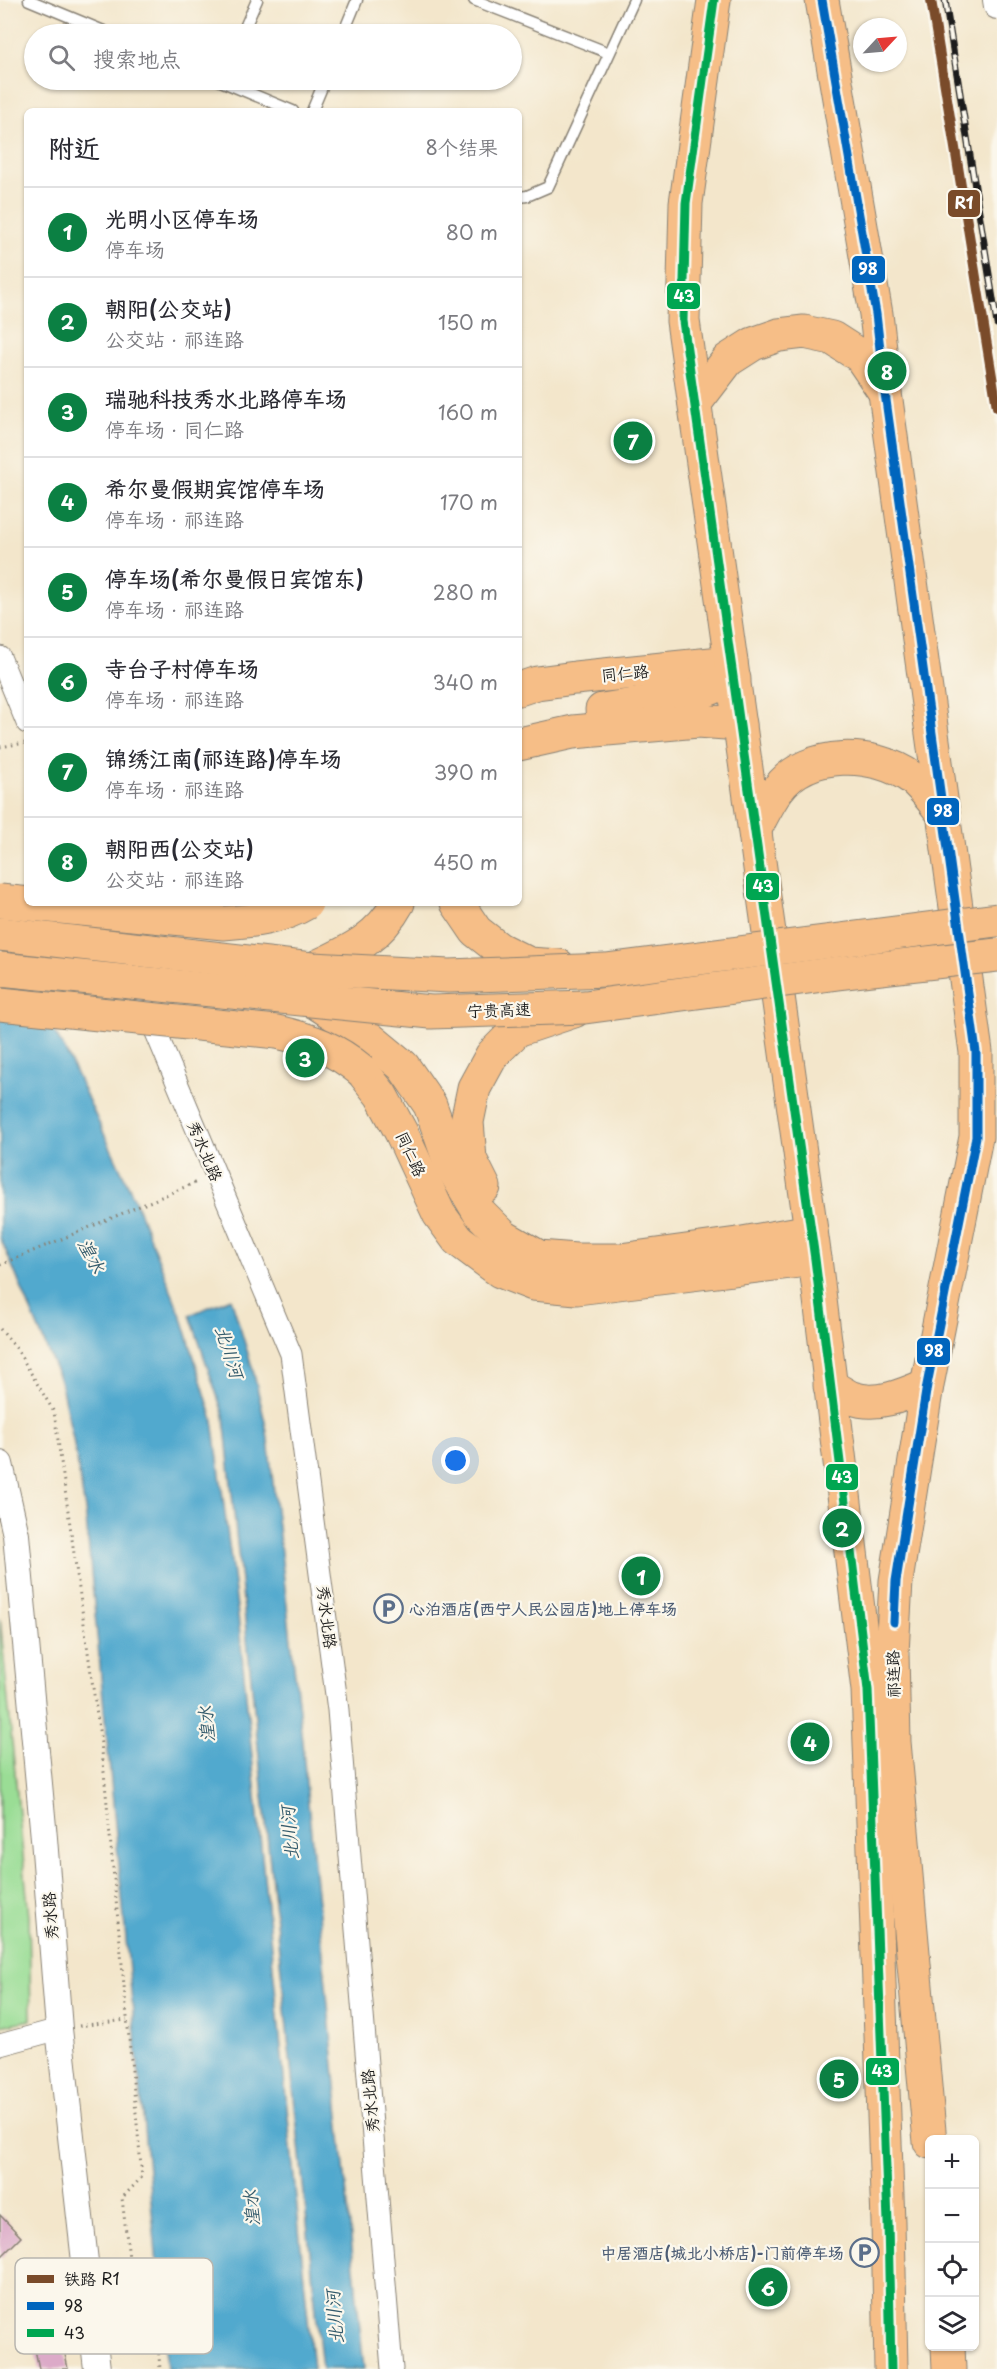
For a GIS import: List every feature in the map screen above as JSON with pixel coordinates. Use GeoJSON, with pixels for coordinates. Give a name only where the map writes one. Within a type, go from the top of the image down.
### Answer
{"type":"FeatureCollection","features":[{"type":"Feature","properties":{"kind":"main road","name":"祁连路"},"geometry":{"type":"LineString","coordinates":[[714,0],[686,203],[683,321],[812,1234],[868,1690],[888,2222],[891,2369]]}},
{"type":"Feature","properties":{"kind":"main road","name":"祁连路"},"geometry":{"type":"LineString","coordinates":[[822,0],[876,314],[976,1052],[976,1137],[927,1385],[896,1581],[891,1653],[894,1742],[929,2135]]}},
{"type":"Feature","properties":{"kind":"main road"},"geometry":{"type":"LineString","coordinates":[[695,403],[728,360],[744,349],[778,335],[804,332],[832,338],[860,356],[885,393]]}},
{"type":"Feature","properties":{"kind":"main road"},"geometry":{"type":"LineString","coordinates":[[522,724],[692,696],[733,670]]}},
{"type":"Feature","properties":{"kind":"main road","name":"同仁路"},"geometry":{"type":"LineString","coordinates":[[522,688],[537,683],[641,671],[733,670]]}},
{"type":"Feature","properties":{"kind":"main road"},"geometry":{"type":"LineString","coordinates":[[522,743],[584,731],[698,722],[740,724]]}},
{"type":"Feature","properties":{"kind":"main road"},"geometry":{"type":"LineString","coordinates":[[755,829],[779,788],[801,771],[827,760],[857,757],[886,764],[913,779],[943,813]]}},
{"type":"Feature","properties":{"kind":"main road"},"geometry":{"type":"LineString","coordinates":[[0,901],[24,903]]}},
{"type":"Feature","properties":{"kind":"main road"},"geometry":{"type":"LineString","coordinates":[[51,906],[224,923],[260,920],[301,906]]}},
{"type":"Feature","properties":{"kind":"main road"},"geometry":{"type":"LineString","coordinates":[[396,906],[379,931],[313,985],[363,1033],[403,1066],[430,1105],[461,1162],[514,1224],[546,1240],[570,1246],[629,1242],[726,1228],[812,1234]]}},
{"type":"Feature","properties":{"kind":"main road"},"geometry":{"type":"LineString","coordinates":[[459,906],[476,931],[499,949],[529,964],[606,969]]}},
{"type":"Feature","properties":{"kind":"main road","name":"宁贵高速"},"geometry":{"type":"LineString","coordinates":[[0,969],[313,985],[606,969],[997,920]]}},
{"type":"Feature","properties":{"kind":"main road","name":"宁贵高速"},"geometry":{"type":"LineString","coordinates":[[0,934],[313,985],[430,1011],[585,1007],[838,973],[997,955]]}},
{"type":"Feature","properties":{"kind":"main road"},"geometry":{"type":"LineString","coordinates":[[838,973],[997,964]]}},
{"type":"Feature","properties":{"kind":"main road","name":"同仁路"},"geometry":{"type":"LineString","coordinates":[[0,1004],[277,1032],[311,1040],[340,1053],[362,1071],[381,1095],[439,1214],[459,1240],[500,1271],[533,1284],[577,1288],[812,1234]]}},
{"type":"Feature","properties":{"kind":"main road"},"geometry":{"type":"LineString","coordinates":[[461,1162],[474,1088],[492,1055],[517,1030],[585,1007]]}},
{"type":"Feature","properties":{"kind":"main road"},"geometry":{"type":"LineString","coordinates":[[830,1386],[852,1398],[873,1401],[901,1396],[927,1385]]}},
{"type":"Feature","properties":{"kind":"main road"},"geometry":{"type":"LineString","coordinates":[[948,2351],[949,2369]]}},
{"type":"Feature","properties":{"kind":"street"},"geometry":{"type":"LineString","coordinates":[[996,0],[997,6]]}},
{"type":"Feature","properties":{"kind":"street"},"geometry":{"type":"LineString","coordinates":[[0,657],[24,716]]}},
{"type":"Feature","properties":{"kind":"street","name":"秀水北路"},"geometry":{"type":"LineString","coordinates":[[103,906],[291,1354],[339,1710],[392,2369]]}},
{"type":"Feature","properties":{"kind":"street","name":"秀水路"},"geometry":{"type":"LineString","coordinates":[[0,1464],[16,1535],[59,2029],[85,2258]]}},
{"type":"Feature","properties":{"kind":"street"},"geometry":{"type":"LineString","coordinates":[[0,2045],[59,2029]]}},
{"type":"Feature","properties":{"kind":"street","name":"秀水路"},"geometry":{"type":"LineString","coordinates":[[95,2354],[97,2369]]}},
{"type":"Feature","properties":{"kind":"lane"},"geometry":{"type":"LineString","coordinates":[[29,0],[87,24]]}},
{"type":"Feature","properties":{"kind":"lane"},"geometry":{"type":"LineString","coordinates":[[246,24],[257,0]]}},
{"type":"Feature","properties":{"kind":"lane"},"geometry":{"type":"LineString","coordinates":[[347,24],[357,0]]}},
{"type":"Feature","properties":{"kind":"lane"},"geometry":{"type":"LineString","coordinates":[[474,0],[609,53]]}},
{"type":"Feature","properties":{"kind":"lane"},"geometry":{"type":"LineString","coordinates":[[522,197],[548,187],[633,0]]}},
{"type":"Feature","properties":{"kind":"lane"},"geometry":{"type":"LineString","coordinates":[[244,90],[286,108]]}},
{"type":"Feature","properties":{"kind":"lane"},"geometry":{"type":"LineString","coordinates":[[313,108],[321,90]]}},
{"type":"Feature","properties":{"kind":"path"},"geometry":{"type":"LineString","coordinates":[[0,747],[24,743]]}},
{"type":"Feature","properties":{"kind":"path"},"geometry":{"type":"LineString","coordinates":[[0,1264],[215,1175]]}},
{"type":"Feature","properties":{"kind":"path"},"geometry":{"type":"LineString","coordinates":[[0,1329],[16,1348],[54,1412],[102,1751],[142,2177],[122,2198],[129,2258]]}},
{"type":"Feature","properties":{"kind":"path"},"geometry":{"type":"LineString","coordinates":[[59,2029],[127,2020]]}},
{"type":"Feature","properties":{"kind":"path"},"geometry":{"type":"LineString","coordinates":[[159,2354],[160,2369]]}},
{"type":"Feature","properties":{"kind":"green space"},"geometry":{"type":"Polygon","coordinates":[[[0,1618],[29,1917],[31,2020],[0,2026],[0,1618]]]}},
{"type":"Feature","properties":{"kind":"water","name":"湟水"},"geometry":{"type":"Polygon","coordinates":[[[0,956],[11,967],[39,1006],[65,1050],[134,1198],[183,1321],[213,1420],[238,1615],[313,2369],[167,2369],[166,2354],[213,2354],[213,2258],[156,2258],[85,1509],[60,1380],[0,1237],[0,956]]]}},
{"type":"Feature","properties":{"kind":"water","name":"北川河"},"geometry":{"type":"Polygon","coordinates":[[[231,1298],[253,1370],[267,1431],[298,1701],[364,2369],[322,2369],[224,1416],[190,1315],[231,1298]]]}},
{"type":"Feature","properties":{"kind":"building"},"geometry":{"type":"Polygon","coordinates":[[[0,2215],[21,2237],[0,2258],[0,2215]]]}},
{"type":"Feature","properties":{"kind":"building"},"geometry":{"type":"Polygon","coordinates":[[[36,2354],[65,2354],[68,2369],[39,2369],[36,2354]]]}},
{"type":"Feature","properties":{"kind":"railway"},"geometry":{"type":"LineString","coordinates":[[945,0],[997,324]]}},
{"type":"Feature","properties":{"kind":"rail line","name":"R1"},"geometry":{"type":"LineString","coordinates":[[931,0],[997,407]]}},
{"type":"Feature","properties":{"kind":"transit line","name":"43"},"geometry":{"type":"LineString","coordinates":[[714,0],[686,203],[683,321],[815,1259],[868,1690],[888,2222],[891,2369]]}},
{"type":"Feature","properties":{"kind":"transit line","name":"98"},"geometry":{"type":"LineString","coordinates":[[822,0],[876,314],[976,1052],[976,1137],[927,1385],[896,1581],[894,1622]]}},
{"type":"Feature","properties":{"kind":"place","name":"朝阳西(公交站)"},"geometry":{"type":"Point","coordinates":[887,371]}},
{"type":"Feature","properties":{"kind":"place","name":"锦绣江南(祁连路)停车场"},"geometry":{"type":"Point","coordinates":[633,441]}},
{"type":"Feature","properties":{"kind":"place","name":"瑞驰科技秀水北路停车场"},"geometry":{"type":"Point","coordinates":[305,1058]}},
{"type":"Feature","properties":{"kind":"place","name":"朝阳(公交站)"},"geometry":{"type":"Point","coordinates":[842,1528]}},
{"type":"Feature","properties":{"kind":"place","name":"光明小区停车场"},"geometry":{"type":"Point","coordinates":[641,1576]}},
{"type":"Feature","properties":{"kind":"place","name":"心泊酒店(西宁人民公园店)地上停车场"},"geometry":{"type":"Point","coordinates":[388,1609]}},
{"type":"Feature","properties":{"kind":"place","name":"希尔曼假期宾馆停车场"},"geometry":{"type":"Point","coordinates":[810,1742]}},
{"type":"Feature","properties":{"kind":"place","name":"停车场(希尔曼假日宾馆东)"},"geometry":{"type":"Point","coordinates":[839,2079]}},
{"type":"Feature","properties":{"kind":"place","name":"中居酒店(城北小桥店)-门前停车场"},"geometry":{"type":"Point","coordinates":[865,2253]}},
{"type":"Feature","properties":{"kind":"place","name":"寺台子村停车场"},"geometry":{"type":"Point","coordinates":[768,2287]}}]}
